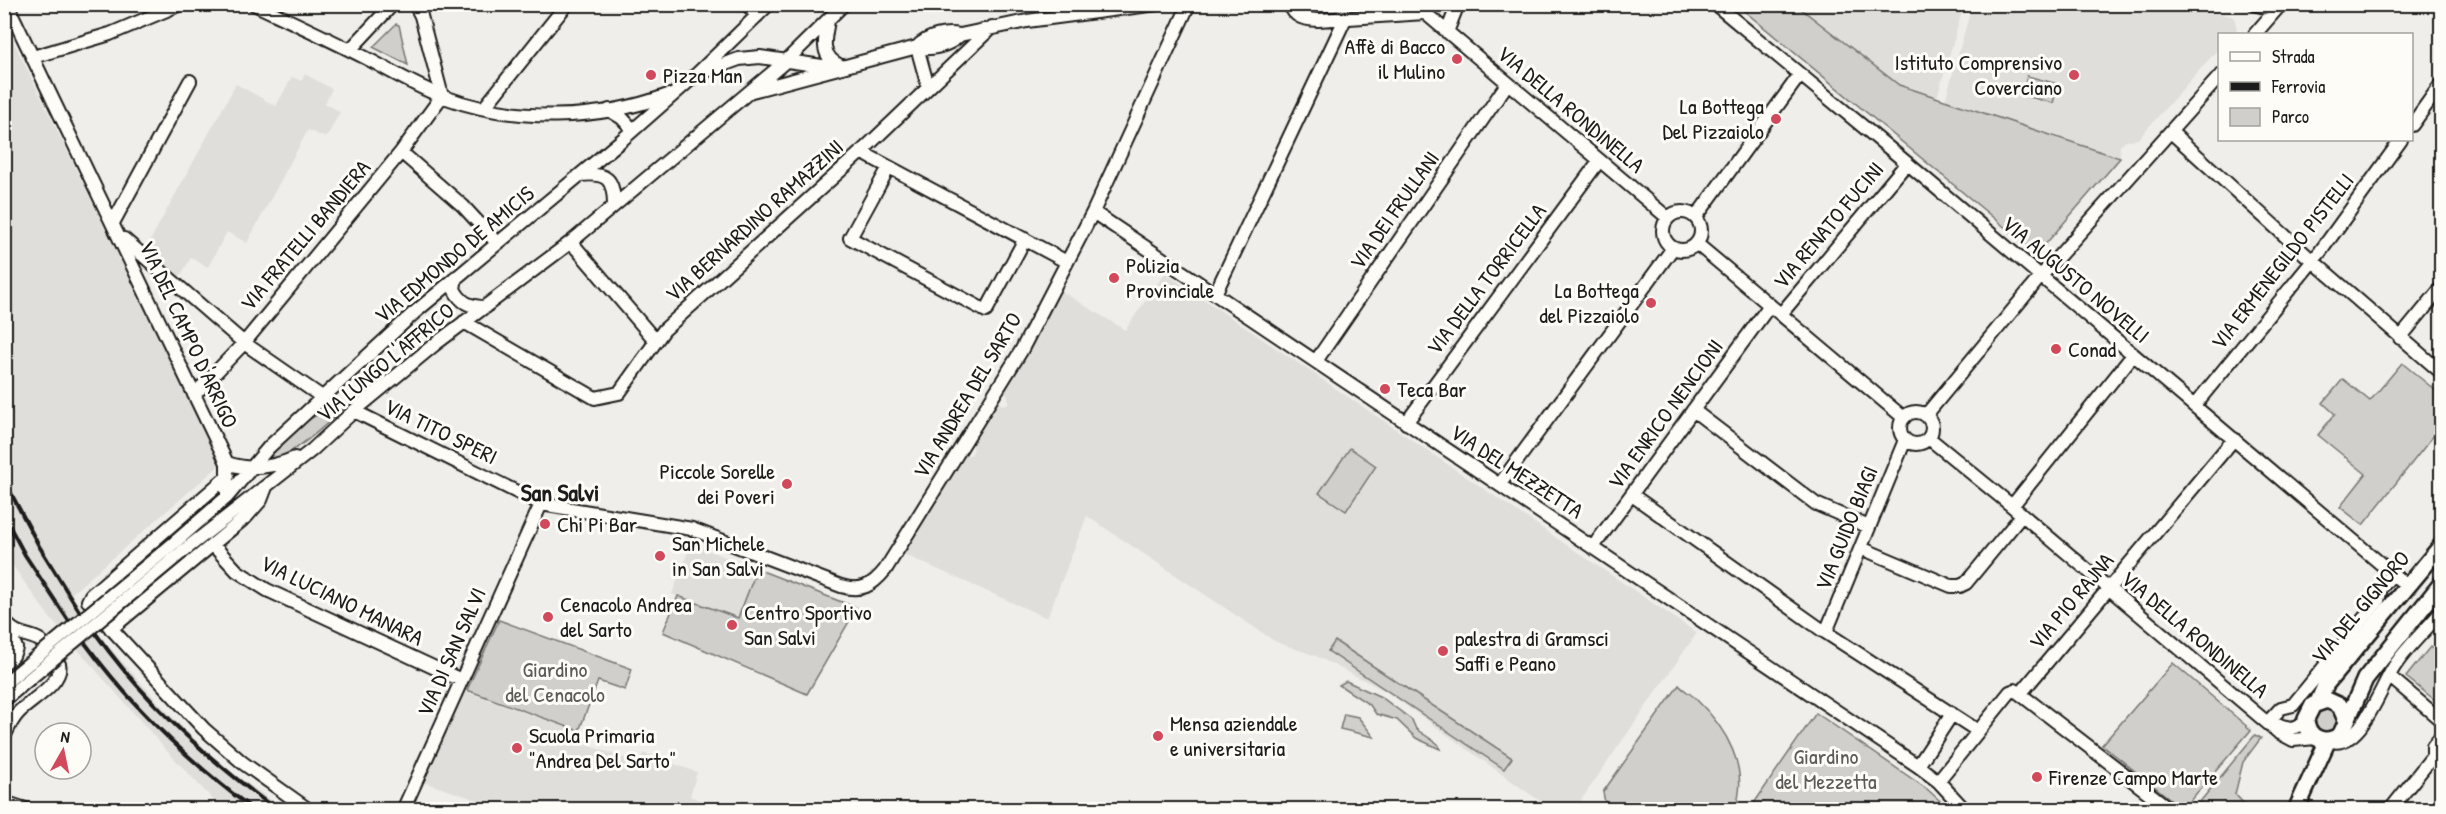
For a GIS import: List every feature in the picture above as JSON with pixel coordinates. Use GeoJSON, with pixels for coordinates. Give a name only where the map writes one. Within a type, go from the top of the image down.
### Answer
{"type":"FeatureCollection","features":[{"type":"Feature","properties":{"kind":"main road","name":"VIA DEL GIGNORO"},"geometry":{"type":"LineString","coordinates":[[2318,702],[2326,684],[2442,544]]}},
{"type":"Feature","properties":{"kind":"main road","name":"VIA DEL GIGNORO"},"geometry":{"type":"LineString","coordinates":[[2296,810],[2322,739],[2341,734],[2360,686],[2369,671],[2442,583]]}},
{"type":"Feature","properties":{"kind":"main road","name":"VIA DEL GIGNORO"},"geometry":{"type":"LineString","coordinates":[[2306,724],[2308,710],[2318,702],[2327,700],[2337,703],[2343,710],[2346,720]]}},
{"type":"Feature","properties":{"kind":"main road"},"geometry":{"type":"LineString","coordinates":[[2306,724],[2310,734],[2322,739]]}},
{"type":"Feature","properties":{"kind":"street","name":"VIA DEL CAMPO D'ARRIGO"},"geometry":{"type":"LineString","coordinates":[[7,4],[227,463],[227,497]]}},
{"type":"Feature","properties":{"kind":"street"},"geometry":{"type":"LineString","coordinates":[[33,57],[110,34],[181,4]]}},
{"type":"Feature","properties":{"kind":"street"},"geometry":{"type":"LineString","coordinates":[[254,4],[442,96],[484,108],[546,115],[609,110],[644,103],[677,92]]}},
{"type":"Feature","properties":{"kind":"street"},"geometry":{"type":"LineString","coordinates":[[350,50],[393,4]]}},
{"type":"Feature","properties":{"kind":"street"},"geometry":{"type":"LineString","coordinates":[[415,4],[421,16],[442,96]]}},
{"type":"Feature","properties":{"kind":"street"},"geometry":{"type":"LineString","coordinates":[[484,108],[567,4]]}},
{"type":"Feature","properties":{"kind":"street"},"geometry":{"type":"LineString","coordinates":[[747,4],[757,16]]}},
{"type":"Feature","properties":{"kind":"street","name":"VIA EDMONDO DE AMICIS"},"geometry":{"type":"LineString","coordinates":[[178,548],[227,497],[269,447],[322,397],[456,277],[677,92],[769,4]]}},
{"type":"Feature","properties":{"kind":"street","name":"VIA LUNGO L'AFFRICO"},"geometry":{"type":"LineString","coordinates":[[178,548],[312,450],[354,411],[464,322],[570,242],[786,61],[844,4]]}},
{"type":"Feature","properties":{"kind":"street"},"geometry":{"type":"LineString","coordinates":[[748,92],[917,47],[925,49],[954,42],[960,35],[992,27],[1108,7],[1157,4]]}},
{"type":"Feature","properties":{"kind":"street","name":"VIA ANDREA DEL SARTO"},"geometry":{"type":"LineString","coordinates":[[539,508],[692,529],[850,588],[860,589],[871,585],[885,570],[1021,351],[1093,212],[1189,4]]}},
{"type":"Feature","properties":{"kind":"street"},"geometry":{"type":"LineString","coordinates":[[1215,294],[1345,19],[1318,21],[1304,19],[1293,13],[1290,4]]}},
{"type":"Feature","properties":{"kind":"street"},"geometry":{"type":"LineString","coordinates":[[1447,32],[1458,4]]}},
{"type":"Feature","properties":{"kind":"street","name":"VIA AUGUSTO NOVELLI"},"geometry":{"type":"LineString","coordinates":[[1715,4],[1799,76],[1907,163],[2407,586]]}},
{"type":"Feature","properties":{"kind":"street"},"geometry":{"type":"LineString","coordinates":[[2254,4],[2279,7]]}},
{"type":"Feature","properties":{"kind":"street"},"geometry":{"type":"LineString","coordinates":[[2256,33],[2279,7]]}},
{"type":"Feature","properties":{"kind":"street","name":"VIA DELLA RONDINELLA"},"geometry":{"type":"LineString","coordinates":[[1345,19],[1425,13],[1668,218]]}},
{"type":"Feature","properties":{"kind":"street"},"geometry":{"type":"LineString","coordinates":[[828,21],[826,54],[830,60],[842,66]]}},
{"type":"Feature","properties":{"kind":"street","name":"VIA BERNARDINO RAMAZZINI"},"geometry":{"type":"LineString","coordinates":[[464,322],[595,398],[619,393],[655,340],[861,152],[992,27]]}},
{"type":"Feature","properties":{"kind":"street"},"geometry":{"type":"LineString","coordinates":[[917,47],[928,87]]}},
{"type":"Feature","properties":{"kind":"street"},"geometry":{"type":"LineString","coordinates":[[698,73],[747,58],[771,57],[818,66],[842,66]]}},
{"type":"Feature","properties":{"kind":"street"},"geometry":{"type":"LineString","coordinates":[[1696,217],[1799,76]]}},
{"type":"Feature","properties":{"kind":"street"},"geometry":{"type":"LineString","coordinates":[[1926,415],[2041,276],[2218,78]]}},
{"type":"Feature","properties":{"kind":"street","name":"VIA DEL CAMPO D'ARRIGO"},"geometry":{"type":"LineString","coordinates":[[113,223],[190,81]]}},
{"type":"Feature","properties":{"kind":"street"},"geometry":{"type":"LineString","coordinates":[[2413,124],[2442,83]]}},
{"type":"Feature","properties":{"kind":"street","name":"VIA DEI FRULLANI"},"geometry":{"type":"LineString","coordinates":[[1316,361],[1507,84]]}},
{"type":"Feature","properties":{"kind":"street","name":"VIA FRATELLI BANDIERA"},"geometry":{"type":"LineString","coordinates":[[194,395],[244,343],[401,152],[442,96]]}},
{"type":"Feature","properties":{"kind":"street"},"geometry":{"type":"LineString","coordinates":[[609,110],[622,118],[633,130]]}},
{"type":"Feature","properties":{"kind":"street"},"geometry":{"type":"LineString","coordinates":[[2171,132],[2313,261],[2442,373]]}},
{"type":"Feature","properties":{"kind":"street","name":"VIA ERMENEGILDO PISTELLI"},"geometry":{"type":"LineString","coordinates":[[2194,406],[2313,261],[2400,141]]}},
{"type":"Feature","properties":{"kind":"street"},"geometry":{"type":"LineString","coordinates":[[401,152],[463,206],[498,243]]}},
{"type":"Feature","properties":{"kind":"street"},"geometry":{"type":"LineString","coordinates":[[861,152],[1067,262]]}},
{"type":"Feature","properties":{"kind":"street","name":"VIA DELLA TORRICELLA"},"geometry":{"type":"LineString","coordinates":[[1406,423],[1599,161]]}},
{"type":"Feature","properties":{"kind":"street","name":"VIA RENATO FUCINI"},"geometry":{"type":"LineString","coordinates":[[1781,314],[1907,163]]}},
{"type":"Feature","properties":{"kind":"street"},"geometry":{"type":"LineString","coordinates":[[889,167],[850,238],[986,310],[1026,239]]}},
{"type":"Feature","properties":{"kind":"street"},"geometry":{"type":"LineString","coordinates":[[580,175],[595,174],[606,177],[612,184],[614,205]]}},
{"type":"Feature","properties":{"kind":"street"},"geometry":{"type":"LineString","coordinates":[[1682,211],[1696,217],[1702,231],[1697,244],[1689,250],[1668,245],[1663,234],[1664,224],[1668,218],[1682,211]]}},
{"type":"Feature","properties":{"kind":"street","name":"VIA DEL MEZZETTA"},"geometry":{"type":"LineString","coordinates":[[1093,212],[1918,766],[1938,781],[1965,810]]}},
{"type":"Feature","properties":{"kind":"street"},"geometry":{"type":"LineString","coordinates":[[119,236],[244,343],[322,397]]}},
{"type":"Feature","properties":{"kind":"street"},"geometry":{"type":"LineString","coordinates":[[570,242],[655,340]]}},
{"type":"Feature","properties":{"kind":"street"},"geometry":{"type":"LineString","coordinates":[[1697,244],[1904,418]]}},
{"type":"Feature","properties":{"kind":"street"},"geometry":{"type":"LineString","coordinates":[[1500,484],[1673,248]]}},
{"type":"Feature","properties":{"kind":"street","name":"VIA LUNGO L'AFFRICO"},"geometry":{"type":"LineString","coordinates":[[456,277],[454,289],[462,301],[486,307]]}},
{"type":"Feature","properties":{"kind":"street"},"geometry":{"type":"LineString","coordinates":[[2400,338],[2442,287]]}},
{"type":"Feature","properties":{"kind":"street","name":"VIA ENRICO NENCIONI"},"geometry":{"type":"LineString","coordinates":[[1593,547],[1770,305]]}},
{"type":"Feature","properties":{"kind":"street"},"geometry":{"type":"LineString","coordinates":[[2012,506],[2133,355]]}},
{"type":"Feature","properties":{"kind":"street"},"geometry":{"type":"LineString","coordinates":[[1694,410],[1816,504],[1869,527]]}},
{"type":"Feature","properties":{"kind":"street","name":"VIA TITO SPERI"},"geometry":{"type":"LineString","coordinates":[[354,411],[539,508]]}},
{"type":"Feature","properties":{"kind":"street"},"geometry":{"type":"LineString","coordinates":[[1914,412],[1926,415],[1933,427],[1929,439],[1918,444],[1905,440],[1899,430],[1904,418],[1914,412]]}},
{"type":"Feature","properties":{"kind":"street","name":"VIA DELLA RONDINELLA"},"geometry":{"type":"LineString","coordinates":[[1929,439],[2012,506],[2278,732],[2290,739],[2322,739]]}},
{"type":"Feature","properties":{"kind":"street","name":"VIA PIO RAJNA"},"geometry":{"type":"LineString","coordinates":[[1938,781],[2010,692],[2016,690],[2021,693],[2234,439]]}},
{"type":"Feature","properties":{"kind":"street","name":"VIA GUIDO BIAGI"},"geometry":{"type":"LineString","coordinates":[[1826,633],[1905,440]]}},
{"type":"Feature","properties":{"kind":"street","name":"VIA LUNGO L'AFFRICO"},"geometry":{"type":"LineString","coordinates":[[252,467],[282,464],[312,450]]}},
{"type":"Feature","properties":{"kind":"street","name":"VIA DEL CAMPO D'ARRIGO"},"geometry":{"type":"LineString","coordinates":[[227,463],[252,467]]}},
{"type":"Feature","properties":{"kind":"street"},"geometry":{"type":"LineString","coordinates":[[88,601],[91,595],[228,476]]}},
{"type":"Feature","properties":{"kind":"street","name":"VIA LUNGO L'AFFRICO"},"geometry":{"type":"LineString","coordinates":[[267,485],[261,501],[255,508],[213,545],[110,627],[204,729],[243,763],[309,810]]}},
{"type":"Feature","properties":{"kind":"street"},"geometry":{"type":"LineString","coordinates":[[1632,495],[1826,633],[1978,731]]}},
{"type":"Feature","properties":{"kind":"street","name":"VIA DI SAN SALVI"},"geometry":{"type":"LineString","coordinates":[[403,810],[539,508]]}},
{"type":"Feature","properties":{"kind":"street"},"geometry":{"type":"LineString","coordinates":[[1861,548],[1951,586],[1960,586],[1966,583],[2022,515]]}},
{"type":"Feature","properties":{"kind":"street","name":"VIA LUCIANO MANARA"},"geometry":{"type":"LineString","coordinates":[[213,545],[237,571],[267,590],[461,680]]}},
{"type":"Feature","properties":{"kind":"street"},"geometry":{"type":"LineString","coordinates":[[4,684],[178,548]]}},
{"type":"Feature","properties":{"kind":"street"},"geometry":{"type":"LineString","coordinates":[[4,700],[178,548]]}},
{"type":"Feature","properties":{"kind":"street","name":"VIA DEL GIGNORO"},"geometry":{"type":"LineString","coordinates":[[2268,722],[2281,708],[2293,705],[2378,601],[2381,588],[2392,574]]}},
{"type":"Feature","properties":{"kind":"street"},"geometry":{"type":"LineString","coordinates":[[2322,739],[2342,742],[2351,737],[2369,714],[2397,662],[2442,611]]}},
{"type":"Feature","properties":{"kind":"street"},"geometry":{"type":"LineString","coordinates":[[6,621],[12,630],[36,638],[40,642]]}},
{"type":"Feature","properties":{"kind":"street"},"geometry":{"type":"LineString","coordinates":[[4,663],[13,656],[16,648],[6,621]]}},
{"type":"Feature","properties":{"kind":"street"},"geometry":{"type":"LineString","coordinates":[[4,737],[17,714],[56,680],[60,672],[59,664]]}},
{"type":"Feature","properties":{"kind":"street"},"geometry":{"type":"LineString","coordinates":[[2389,676],[2442,721]]}},
{"type":"Feature","properties":{"kind":"street"},"geometry":{"type":"LineString","coordinates":[[2021,693],[2171,810]]}},
{"type":"Feature","properties":{"kind":"street"},"geometry":{"type":"LineString","coordinates":[[1918,766],[1952,714]]}},
{"type":"Feature","properties":{"kind":"street","name":"VIA DELLA RONDINELLA"},"geometry":{"type":"LineString","coordinates":[[2268,722],[2291,728],[2306,724]]}},
{"type":"Feature","properties":{"kind":"street"},"geometry":{"type":"LineString","coordinates":[[2390,810],[2433,756],[2433,746],[2442,735]]}},
{"type":"Feature","properties":{"kind":"street"},"geometry":{"type":"LineString","coordinates":[[4,802],[29,810]]}},
{"type":"Feature","properties":{"kind":"shaded area"},"geometry":{"type":"Polygon","coordinates":[[[1796,5],[1964,5],[1937,98],[1899,85],[1796,5]]]}},
{"type":"Feature","properties":{"kind":"shaded area","name":"Istituto Comprensivo Coverciano"},"geometry":{"type":"Polygon","coordinates":[[[1972,5],[2186,5],[2234,17],[2237,29],[2233,33],[2218,33],[2218,49],[2138,139],[2127,140],[2120,146],[2120,158],[1945,101],[1972,5]]]}},
{"type":"Feature","properties":{"kind":"shaded area"},"geometry":{"type":"Polygon","coordinates":[[[4,22],[221,464],[71,594],[105,642],[161,705],[220,765],[285,809],[222,809],[166,750],[50,618],[5,555],[4,22]]]}},
{"type":"Feature","properties":{"kind":"shaded area"},"geometry":{"type":"Polygon","coordinates":[[[305,74],[332,89],[325,103],[340,112],[326,138],[308,130],[247,243],[227,232],[208,267],[191,258],[179,278],[146,248],[236,84],[276,106],[292,77],[301,81],[305,74]]]}},
{"type":"Feature","properties":{"kind":"shaded area"},"geometry":{"type":"Polygon","coordinates":[[[1165,273],[1697,633],[1575,809],[1551,809],[1387,692],[1316,656],[1276,642],[1087,516],[1047,618],[903,554],[965,455],[971,455],[974,449],[971,444],[997,403],[1004,405],[1008,403],[1008,395],[1004,392],[1061,291],[1125,330],[1165,273]]]}},
{"type":"Feature","properties":{"kind":"shaded area"},"geometry":{"type":"Polygon","coordinates":[[[691,544],[757,569],[738,619],[672,594],[691,544]]]}},
{"type":"Feature","properties":{"kind":"shaded area","name":"Scuola Primaria \"Andrea Del Sarto\""},"geometry":{"type":"Polygon","coordinates":[[[465,691],[579,732],[581,743],[640,763],[643,753],[697,772],[690,796],[720,809],[504,809],[423,782],[465,691]]]}},
{"type":"Feature","properties":{"kind":"green space"},"geometry":{"type":"Polygon","coordinates":[[[1737,5],[1796,5],[1899,85],[2120,158],[2037,254],[1737,5]]]}},
{"type":"Feature","properties":{"kind":"green space"},"geometry":{"type":"Polygon","coordinates":[[[396,24],[399,25],[408,65],[373,47],[396,24]]]}},
{"type":"Feature","properties":{"kind":"green space"},"geometry":{"type":"Polygon","coordinates":[[[2027,76],[2058,84],[2053,103],[2022,95],[2027,76]]]}},
{"type":"Feature","properties":{"kind":"green space"},"geometry":{"type":"Polygon","coordinates":[[[2402,363],[2441,395],[2441,426],[2363,525],[2340,507],[2366,474],[2318,435],[2335,414],[2323,403],[2343,379],[2370,401],[2402,363]]]}},
{"type":"Feature","properties":{"kind":"green space"},"geometry":{"type":"Polygon","coordinates":[[[340,407],[343,409],[308,440],[287,453],[270,458],[283,441],[300,425],[320,414],[340,407]]]}},
{"type":"Feature","properties":{"kind":"green space"},"geometry":{"type":"Polygon","coordinates":[[[1350,448],[1376,466],[1346,511],[1319,493],[1350,448]]]}},
{"type":"Feature","properties":{"kind":"green space","name":"Centro Sportivo San Salvi"},"geometry":{"type":"Polygon","coordinates":[[[757,569],[857,608],[807,694],[663,632],[678,596],[738,618],[757,569]]]}},
{"type":"Feature","properties":{"kind":"green space","name":"Giardino del Cenacolo"},"geometry":{"type":"Polygon","coordinates":[[[499,620],[632,669],[625,690],[598,681],[579,731],[467,690],[499,620]]]}},
{"type":"Feature","properties":{"kind":"green space"},"geometry":{"type":"Polygon","coordinates":[[[1335,641],[1512,758],[1504,769],[1328,651],[1335,641]]]}},
{"type":"Feature","properties":{"kind":"green space"},"geometry":{"type":"Polygon","coordinates":[[[2430,647],[2441,656],[2441,705],[2406,677],[2430,647]]]}},
{"type":"Feature","properties":{"kind":"green space"},"geometry":{"type":"Polygon","coordinates":[[[2173,663],[2251,730],[2183,809],[2102,745],[2173,663]]]}},
{"type":"Feature","properties":{"kind":"green space"},"geometry":{"type":"Polygon","coordinates":[[[1346,681],[1381,697],[1412,720],[1416,729],[1438,744],[1440,749],[1416,738],[1397,720],[1376,714],[1370,705],[1339,685],[1346,681]]]}},
{"type":"Feature","properties":{"kind":"green space"},"geometry":{"type":"Polygon","coordinates":[[[1679,685],[1708,711],[1726,736],[1737,764],[1739,779],[1739,794],[1735,809],[1615,809],[1605,803],[1603,792],[1679,685]]]}},
{"type":"Feature","properties":{"kind":"green space"},"geometry":{"type":"Polygon","coordinates":[[[2326,709],[2334,712],[2337,720],[2334,728],[2326,731],[2318,728],[2315,720],[2318,712],[2326,709]]]}},
{"type":"Feature","properties":{"kind":"green space","name":"Giardino del Mezzetta"},"geometry":{"type":"Polygon","coordinates":[[[1816,713],[1927,789],[1949,809],[1750,809],[1816,713]]]}},
{"type":"Feature","properties":{"kind":"green space"},"geometry":{"type":"Polygon","coordinates":[[[1344,714],[1358,717],[1374,737],[1340,729],[1344,714]]]}},
{"type":"Feature","properties":{"kind":"green space"},"geometry":{"type":"Polygon","coordinates":[[[2255,735],[2261,738],[2243,762],[2235,794],[2247,807],[2254,809],[2194,809],[2255,735]]]}},
{"type":"Feature","properties":{"kind":"railway"},"geometry":{"type":"LineString","coordinates":[[4,480],[39,546],[79,611]]}},
{"type":"Feature","properties":{"kind":"railway"},"geometry":{"type":"LineString","coordinates":[[4,516],[25,555],[68,620]]}},
{"type":"Feature","properties":{"kind":"railway"},"geometry":{"type":"LineString","coordinates":[[96,634],[135,684],[179,729],[277,810]]}},
{"type":"Feature","properties":{"kind":"railway"},"geometry":{"type":"LineString","coordinates":[[85,643],[122,689],[164,733],[254,810]]}},
{"type":"Feature","properties":{"kind":"place","name":"Affè di Bacco il Mulino"},"geometry":{"type":"Point","coordinates":[1457,59]}},
{"type":"Feature","properties":{"kind":"place","name":"Pizza Man"},"geometry":{"type":"Point","coordinates":[651,75]}},
{"type":"Feature","properties":{"kind":"place","name":"Istituto Comprensivo Coverciano"},"geometry":{"type":"Point","coordinates":[2074,75]}},
{"type":"Feature","properties":{"kind":"place","name":"La Bottega Del Pizzaiolo"},"geometry":{"type":"Point","coordinates":[1776,119]}},
{"type":"Feature","properties":{"kind":"place","name":"Polizia Provinciale"},"geometry":{"type":"Point","coordinates":[1114,278]}},
{"type":"Feature","properties":{"kind":"place","name":"La Bottega del Pizzaiolo"},"geometry":{"type":"Point","coordinates":[1651,303]}},
{"type":"Feature","properties":{"kind":"place","name":"Conad"},"geometry":{"type":"Point","coordinates":[2056,349]}},
{"type":"Feature","properties":{"kind":"place","name":"Teca Bar"},"geometry":{"type":"Point","coordinates":[1385,389]}},
{"type":"Feature","properties":{"kind":"place","name":"Piccole Sorelle dei Poveri"},"geometry":{"type":"Point","coordinates":[787,484]}},
{"type":"Feature","properties":{"kind":"place","name":"Chi Pi Bar"},"geometry":{"type":"Point","coordinates":[545,524]}},
{"type":"Feature","properties":{"kind":"place","name":"San Michele in San Salvi"},"geometry":{"type":"Point","coordinates":[660,556]}},
{"type":"Feature","properties":{"kind":"place","name":"Cenacolo Andrea del Sarto"},"geometry":{"type":"Point","coordinates":[548,617]}},
{"type":"Feature","properties":{"kind":"place","name":"Centro Sportivo San Salvi"},"geometry":{"type":"Point","coordinates":[732,625]}},
{"type":"Feature","properties":{"kind":"place","name":"palestra di Gramsci Saffi e Peano"},"geometry":{"type":"Point","coordinates":[1443,651]}},
{"type":"Feature","properties":{"kind":"place","name":"Mensa aziendale e universitaria"},"geometry":{"type":"Point","coordinates":[1158,736]}},
{"type":"Feature","properties":{"kind":"place","name":"Scuola Primaria \"Andrea Del Sarto\""},"geometry":{"type":"Point","coordinates":[517,748]}},
{"type":"Feature","properties":{"kind":"place","name":"Firenze Campo Marte"},"geometry":{"type":"Point","coordinates":[2037,777]}},
{"type":"Feature","properties":{"kind":"district","name":"San Salvi"},"geometry":{"type":"Point","coordinates":[560,492]}}]}
